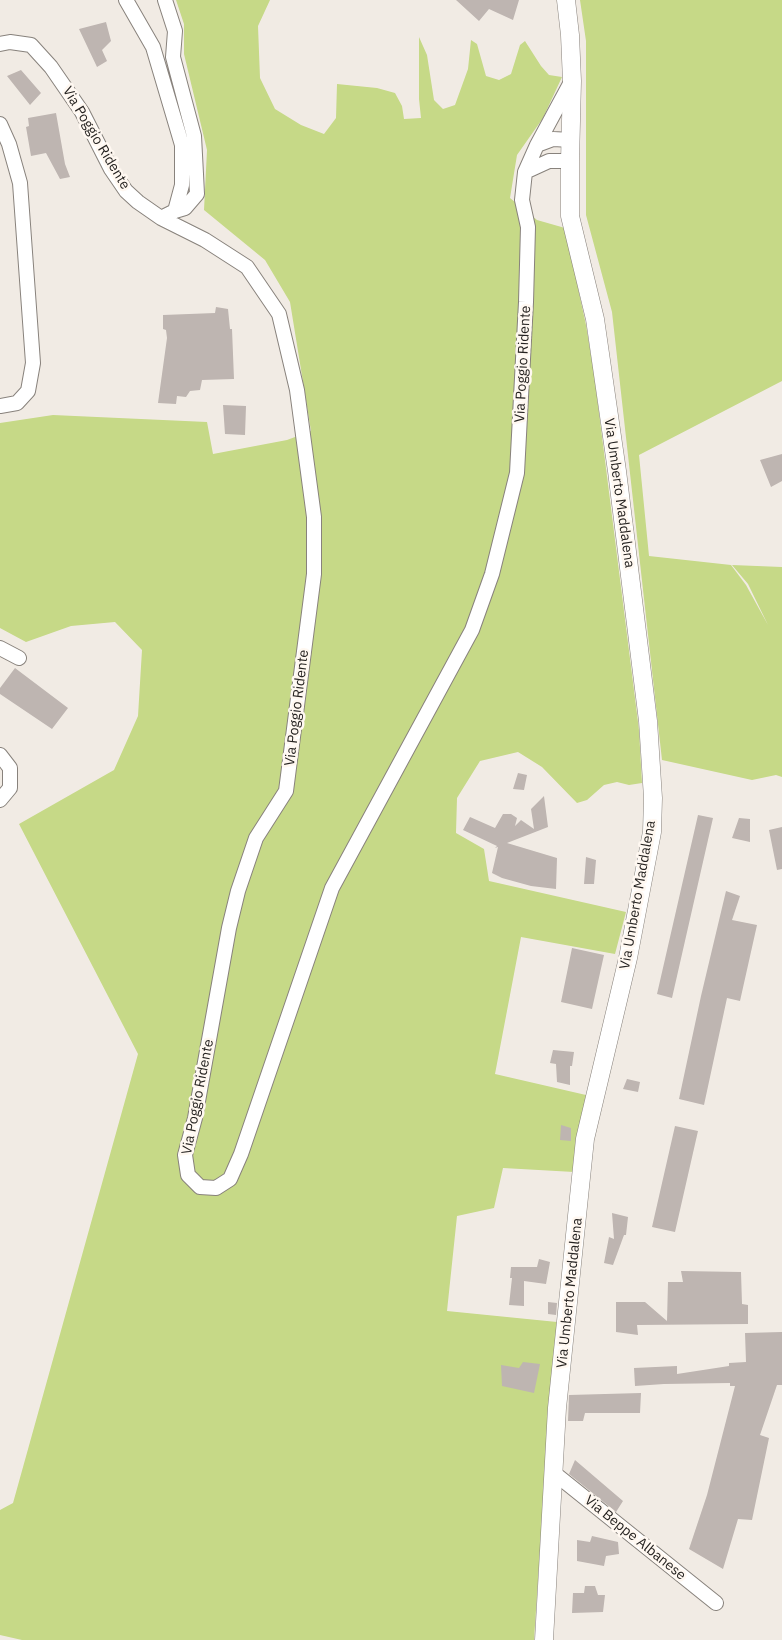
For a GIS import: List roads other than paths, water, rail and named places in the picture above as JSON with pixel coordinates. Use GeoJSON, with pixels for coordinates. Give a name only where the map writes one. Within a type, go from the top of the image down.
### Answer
{"type":"FeatureCollection","features":[{"type":"Feature","properties":{"kind":"street"},"geometry":{"type":"LineString","coordinates":[[126,0],[153,47],[182,145],[182,185],[175,211]]}},
{"type":"Feature","properties":{"kind":"street"},"geometry":{"type":"LineString","coordinates":[[161,218],[185,208],[197,194],[194,136],[173,57],[175,31],[164,0]]}},
{"type":"Feature","properties":{"kind":"street","name":"Via Umberto Maddalena"},"geometry":{"type":"LineString","coordinates":[[544,1640],[557,1408],[586,1140],[628,958],[652,832],[653,798],[648,721],[617,471],[595,320],[570,216],[572,80],[566,0]]}},
{"type":"Feature","properties":{"kind":"street","name":"Via Poggio Ridente"},"geometry":{"type":"LineString","coordinates":[[0,44],[10,42],[30,45],[51,67],[82,112],[111,169],[126,191],[138,202],[161,218],[206,240],[247,267],[279,314],[297,390],[314,517],[314,574],[286,791],[256,838],[238,891],[229,928],[195,1118],[185,1155],[188,1175],[200,1186],[216,1188],[230,1179],[241,1154],[332,888],[472,630],[492,574],[517,473],[528,227],[522,200],[525,172],[537,145],[572,80]]}},
{"type":"Feature","properties":{"kind":"street"},"geometry":{"type":"LineString","coordinates":[[0,124],[9,144],[20,183],[33,364],[28,391],[17,403],[0,406]]}},
{"type":"Feature","properties":{"kind":"street"},"geometry":{"type":"LineString","coordinates":[[537,145],[553,139],[571,140]]}},
{"type":"Feature","properties":{"kind":"street"},"geometry":{"type":"LineString","coordinates":[[525,172],[549,161],[570,161]]}},
{"type":"Feature","properties":{"kind":"street"},"geometry":{"type":"LineString","coordinates":[[0,648],[19,658]]}},
{"type":"Feature","properties":{"kind":"street"},"geometry":{"type":"LineString","coordinates":[[0,755],[10,768],[10,788],[0,800]]}},
{"type":"Feature","properties":{"kind":"street","name":"Via Beppe Albanese"},"geometry":{"type":"LineString","coordinates":[[554,1473],[716,1603]]}}]}
